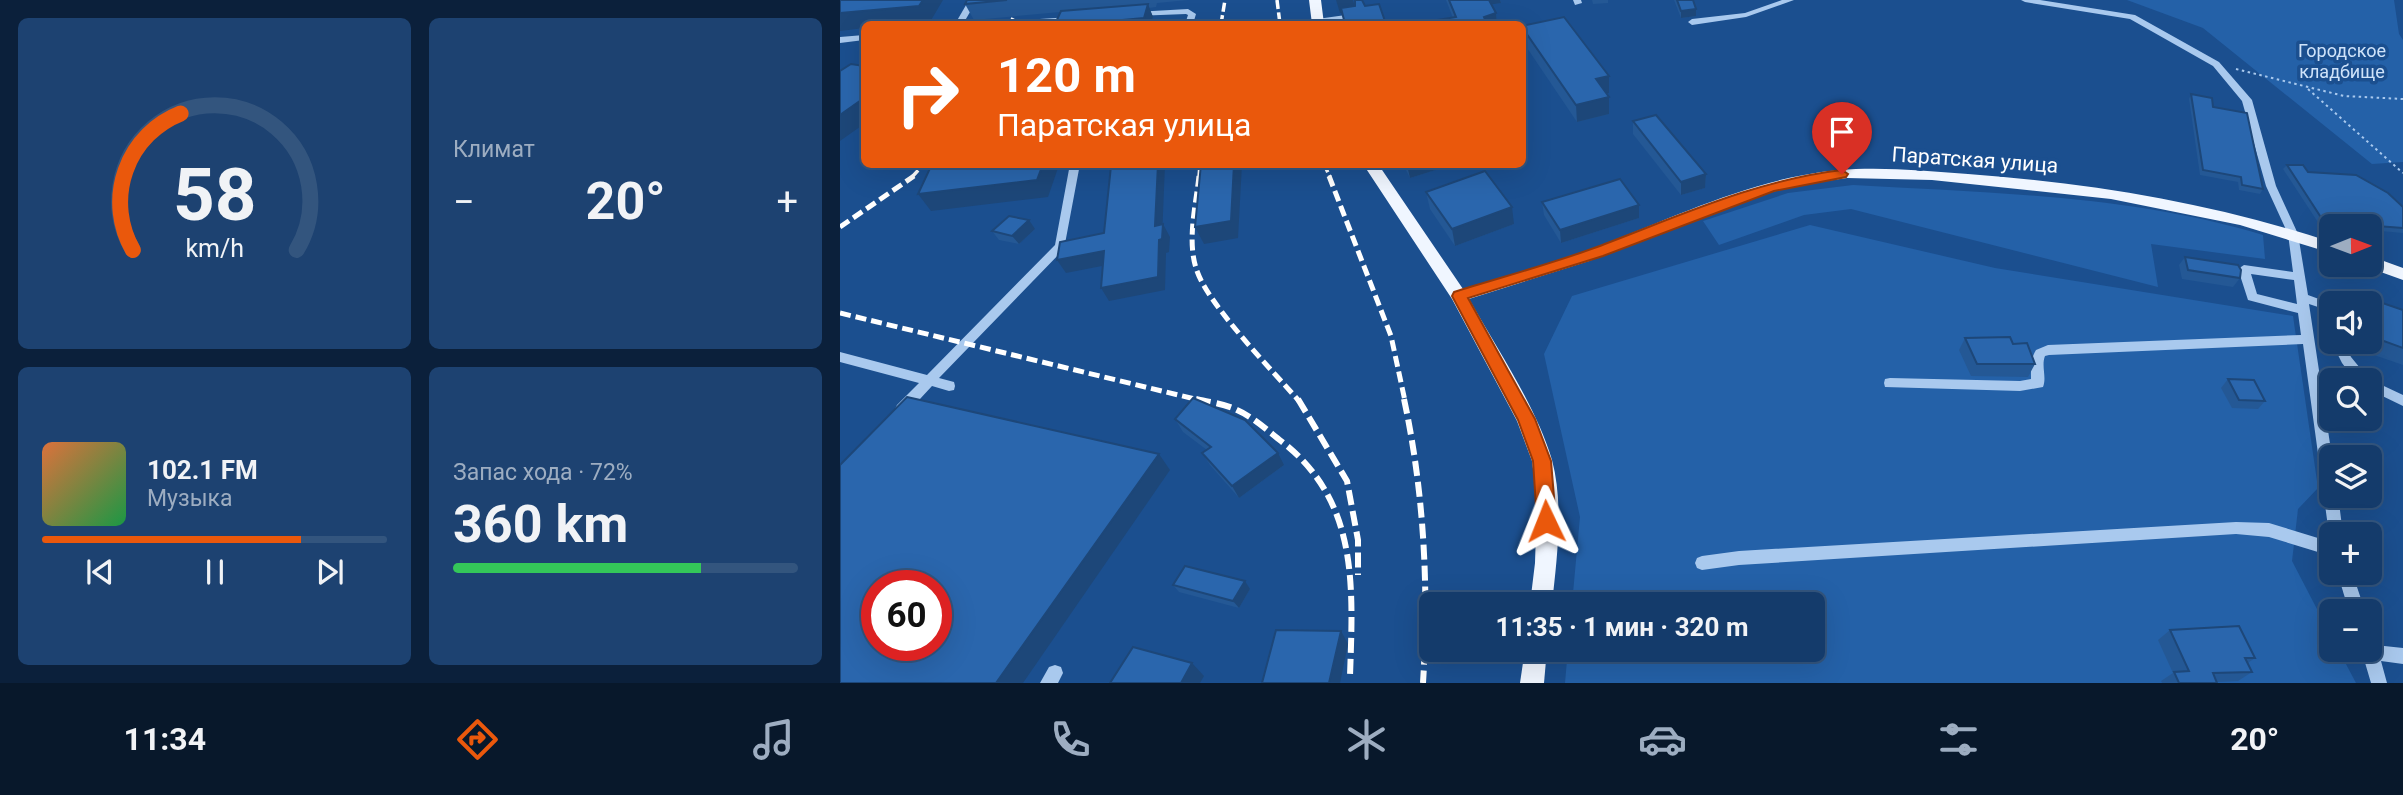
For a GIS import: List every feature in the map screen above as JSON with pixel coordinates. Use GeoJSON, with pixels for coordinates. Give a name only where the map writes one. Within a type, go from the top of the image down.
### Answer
{"type":"FeatureCollection","features":[{"type":"Feature","properties":{"kind":"main road"},"geometry":{"type":"LineString","coordinates":[[1315,0],[1317,21]]}},
{"type":"Feature","properties":{"kind":"main road"},"geometry":{"type":"LineString","coordinates":[[1373,168],[1459,296],[1526,419],[1542,461],[1546,500],[1546,563],[1542,592]]}},
{"type":"Feature","properties":{"kind":"main road","name":"Паратская улица"},"geometry":{"type":"LineString","coordinates":[[1459,296],[1598,252],[1770,187],[1805,178],[1842,174],[1937,176],[2087,189],[2192,207],[2319,244]]}},
{"type":"Feature","properties":{"kind":"main road"},"geometry":{"type":"LineString","coordinates":[[2382,266],[2403,274]]}},
{"type":"Feature","properties":{"kind":"main road"},"geometry":{"type":"LineString","coordinates":[[1532,683],[1534,662]]}},
{"type":"Feature","properties":{"kind":"street"},"geometry":{"type":"LineString","coordinates":[[961,21],[973,0]]}},
{"type":"Feature","properties":{"kind":"street"},"geometry":{"type":"LineString","coordinates":[[1692,22],[1746,15],[1790,0]]}},
{"type":"Feature","properties":{"kind":"street"},"geometry":{"type":"LineString","coordinates":[[2025,0],[2132,17],[2216,64],[2247,100],[2271,186],[2293,234],[2334,522]]}},
{"type":"Feature","properties":{"kind":"street"},"geometry":{"type":"LineString","coordinates":[[1126,14],[1188,10],[1192,15],[1190,21]]}},
{"type":"Feature","properties":{"kind":"street"},"geometry":{"type":"LineString","coordinates":[[1327,21],[1353,16]]}},
{"type":"Feature","properties":{"kind":"street"},"geometry":{"type":"LineString","coordinates":[[1046,21],[1086,18]]}},
{"type":"Feature","properties":{"kind":"street"},"geometry":{"type":"LineString","coordinates":[[840,40],[861,38]]}},
{"type":"Feature","properties":{"kind":"street"},"geometry":{"type":"LineString","coordinates":[[894,417],[1060,246],[1073,168]]}},
{"type":"Feature","properties":{"kind":"street"},"geometry":{"type":"LineString","coordinates":[[2300,277],[2244,268],[2252,297],[2319,305]]}},
{"type":"Feature","properties":{"kind":"street"},"geometry":{"type":"LineString","coordinates":[[1890,383],[2035,384],[2038,383],[2037,361],[2040,353],[2048,350],[2309,339]]}},
{"type":"Feature","properties":{"kind":"street"},"geometry":{"type":"LineString","coordinates":[[840,357],[949,386]]}},
{"type":"Feature","properties":{"kind":"street"},"geometry":{"type":"LineString","coordinates":[[2382,390],[2403,401]]}},
{"type":"Feature","properties":{"kind":"street"},"geometry":{"type":"LineString","coordinates":[[1702,563],[1739,558],[2236,528],[2269,530],[2319,546]]}},
{"type":"Feature","properties":{"kind":"street"},"geometry":{"type":"LineString","coordinates":[[2382,653],[2403,656]]}},
{"type":"Feature","properties":{"kind":"street"},"geometry":{"type":"LineString","coordinates":[[2372,662],[2379,683]]}},
{"type":"Feature","properties":{"kind":"path"},"geometry":{"type":"LineString","coordinates":[[2216,64],[2344,96],[2403,99]]}},
{"type":"Feature","properties":{"kind":"path"},"geometry":{"type":"LineString","coordinates":[[2305,87],[2403,173]]}},
{"type":"Feature","properties":{"kind":"green space","name":"Городское кладбище"},"geometry":{"type":"Polygon","coordinates":[[[2127,0],[2394,0],[2399,34],[2403,40],[2403,162],[2372,164],[2203,28],[2127,0]]]}},
{"type":"Feature","properties":{"kind":"green space"},"geometry":{"type":"Polygon","coordinates":[[[1853,185],[2060,198],[2163,211],[2263,235],[2265,259],[2151,244],[2158,287],[1851,209],[1804,215],[1719,245],[1703,221],[1788,193],[1853,185]]]}},
{"type":"Feature","properties":{"kind":"green space"},"geometry":{"type":"Polygon","coordinates":[[[1810,225],[1995,268],[2293,316],[2318,488],[2298,509],[2292,561],[2319,613],[2319,662],[2345,662],[2356,683],[1565,683],[1567,662],[1825,662],[1825,592],[1573,592],[1580,517],[1544,354],[1572,296],[1810,225]]]}},
{"type":"Feature","properties":{"kind":"building"},"geometry":{"type":"Polygon","coordinates":[[[840,0],[923,0],[919,6],[840,13],[840,0]]]}},
{"type":"Feature","properties":{"kind":"building"},"geometry":{"type":"Polygon","coordinates":[[[967,0],[1007,0],[965,4],[967,0]]]}},
{"type":"Feature","properties":{"kind":"building"},"geometry":{"type":"Polygon","coordinates":[[[1355,0],[1362,0],[1365,6],[1379,4],[1385,21],[1344,21],[1341,8],[1355,6],[1355,0]]]}},
{"type":"Feature","properties":{"kind":"building"},"geometry":{"type":"Polygon","coordinates":[[[1449,0],[1489,0],[1496,13],[1484,17],[1486,21],[1431,21],[1456,17],[1449,0]]]}},
{"type":"Feature","properties":{"kind":"building"},"geometry":{"type":"Polygon","coordinates":[[[1677,0],[1693,0],[1696,9],[1681,11],[1677,0]]]}},
{"type":"Feature","properties":{"kind":"building"},"geometry":{"type":"Polygon","coordinates":[[[1148,4],[1144,18],[1112,21],[1056,21],[1061,11],[1148,4]]]}},
{"type":"Feature","properties":{"kind":"building"},"geometry":{"type":"Polygon","coordinates":[[[1564,17],[1609,76],[1596,79],[1609,97],[1576,105],[1526,33],[1526,25],[1564,17]]]}},
{"type":"Feature","properties":{"kind":"building"},"geometry":{"type":"Polygon","coordinates":[[[851,64],[861,66],[861,100],[840,115],[840,71],[851,64]]]}},
{"type":"Feature","properties":{"kind":"building"},"geometry":{"type":"Polygon","coordinates":[[[2191,94],[2212,98],[2213,107],[2247,113],[2263,189],[2242,185],[2241,177],[2203,170],[2191,94]]]}},
{"type":"Feature","properties":{"kind":"building"},"geometry":{"type":"Polygon","coordinates":[[[1656,115],[1706,174],[1681,182],[1633,121],[1656,115]]]}},
{"type":"Feature","properties":{"kind":"building"},"geometry":{"type":"Polygon","coordinates":[[[2287,165],[2303,165],[2308,172],[2356,175],[2388,193],[2403,207],[2403,228],[2382,226],[2382,214],[2319,214],[2287,165]]]}},
{"type":"Feature","properties":{"kind":"building"},"geometry":{"type":"Polygon","coordinates":[[[930,168],[1042,168],[1037,180],[918,194],[930,168]]]}},
{"type":"Feature","properties":{"kind":"building"},"geometry":{"type":"Polygon","coordinates":[[[1111,168],[1158,168],[1155,226],[1163,224],[1162,239],[1159,240],[1158,277],[1101,288],[1104,251],[1057,260],[1060,242],[1104,233],[1111,168]]]}},
{"type":"Feature","properties":{"kind":"building"},"geometry":{"type":"Polygon","coordinates":[[[1201,168],[1234,168],[1231,221],[1195,227],[1201,168]]]}},
{"type":"Feature","properties":{"kind":"building"},"geometry":{"type":"Polygon","coordinates":[[[1485,171],[1512,207],[1452,229],[1426,192],[1485,171]]]}},
{"type":"Feature","properties":{"kind":"building"},"geometry":{"type":"Polygon","coordinates":[[[1620,179],[1639,205],[1560,230],[1542,202],[1620,179]]]}},
{"type":"Feature","properties":{"kind":"building"},"geometry":{"type":"Polygon","coordinates":[[[1009,216],[1029,220],[1012,236],[992,231],[1009,216]]]}},
{"type":"Feature","properties":{"kind":"building"},"geometry":{"type":"Polygon","coordinates":[[[2185,257],[2238,265],[2241,270],[2240,278],[2188,270],[2185,257]]]}},
{"type":"Feature","properties":{"kind":"building"},"geometry":{"type":"Polygon","coordinates":[[[2382,303],[2403,310],[2403,348],[2382,340],[2382,303]]]}},
{"type":"Feature","properties":{"kind":"building"},"geometry":{"type":"Polygon","coordinates":[[[2010,337],[2013,344],[2027,343],[2035,364],[1977,364],[1965,338],[2010,337]]]}},
{"type":"Feature","properties":{"kind":"building"},"geometry":{"type":"Polygon","coordinates":[[[2228,379],[2254,380],[2265,401],[2239,400],[2228,379]]]}},
{"type":"Feature","properties":{"kind":"building"},"geometry":{"type":"Polygon","coordinates":[[[907,397],[1159,454],[996,683],[840,683],[840,465],[907,397]]]}},
{"type":"Feature","properties":{"kind":"building"},"geometry":{"type":"Polygon","coordinates":[[[1193,398],[1245,420],[1278,453],[1232,486],[1202,453],[1211,447],[1175,419],[1193,398]]]}},
{"type":"Feature","properties":{"kind":"building"},"geometry":{"type":"Polygon","coordinates":[[[1185,566],[1245,581],[1233,601],[1173,585],[1185,566]]]}},
{"type":"Feature","properties":{"kind":"building"},"geometry":{"type":"Polygon","coordinates":[[[2239,626],[2255,658],[2245,658],[2252,672],[2213,673],[2217,683],[2179,683],[2174,672],[2189,671],[2170,630],[2239,626]]]}},
{"type":"Feature","properties":{"kind":"building"},"geometry":{"type":"Polygon","coordinates":[[[1276,630],[1341,631],[1329,683],[1262,683],[1276,630]]]}},
{"type":"Feature","properties":{"kind":"building"},"geometry":{"type":"Polygon","coordinates":[[[1133,647],[1192,663],[1181,683],[1110,683],[1133,647]]]}},
{"type":"Feature","properties":{"kind":"railway"},"geometry":{"type":"LineString","coordinates":[[1222,21],[1225,0]]}},
{"type":"Feature","properties":{"kind":"railway"},"geometry":{"type":"LineString","coordinates":[[1277,0],[1280,21]]}},
{"type":"Feature","properties":{"kind":"railway"},"geometry":{"type":"LineString","coordinates":[[912,177],[920,168]]}},
{"type":"Feature","properties":{"kind":"railway"},"geometry":{"type":"LineString","coordinates":[[1199,177],[1200,168]]}},
{"type":"Feature","properties":{"kind":"railway"},"geometry":{"type":"LineString","coordinates":[[1326,168],[1330,177]]}},
{"type":"Feature","properties":{"kind":"railway"},"geometry":{"type":"LineString","coordinates":[[840,227],[914,176]]}},
{"type":"Feature","properties":{"kind":"railway"},"geometry":{"type":"LineString","coordinates":[[1199,176],[1192,245],[1202,283],[1226,318],[1299,401]]}},
{"type":"Feature","properties":{"kind":"railway"},"geometry":{"type":"LineString","coordinates":[[1329,176],[1391,336],[1405,401]]}},
{"type":"Feature","properties":{"kind":"railway"},"geometry":{"type":"LineString","coordinates":[[840,313],[1203,401]]}},
{"type":"Feature","properties":{"kind":"railway"},"geometry":{"type":"LineString","coordinates":[[1196,399],[1232,408],[1254,420],[1306,465],[1325,490],[1338,518],[1346,547],[1351,610],[1350,676]]}},
{"type":"Feature","properties":{"kind":"railway"},"geometry":{"type":"LineString","coordinates":[[1298,399],[1347,481],[1358,540],[1358,575]]}},
{"type":"Feature","properties":{"kind":"railway"},"geometry":{"type":"LineString","coordinates":[[1404,399],[1416,469],[1423,540],[1423,683]]}},
{"type":"Feature","properties":{"kind":"route"},"geometry":{"type":"LineString","coordinates":[[1546,521],[1542,461],[1526,419],[1459,296],[1598,252],[1770,187],[1805,178],[1842,174]]}}]}
